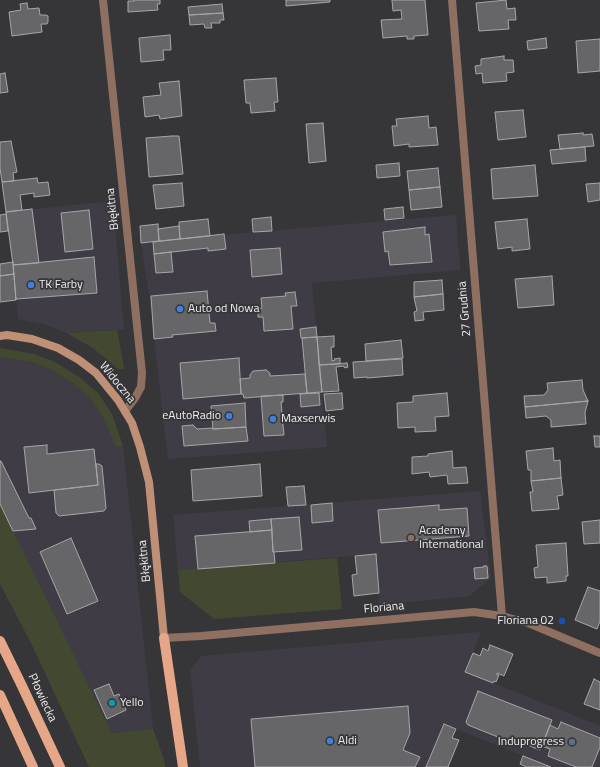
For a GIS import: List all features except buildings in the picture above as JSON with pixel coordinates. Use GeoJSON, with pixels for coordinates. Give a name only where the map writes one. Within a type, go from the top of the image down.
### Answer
{"type":"FeatureCollection","features":[{"type":"Feature","properties":{"kind":"main road","name":"Widoczna"},"geometry":{"type":"LineString","coordinates":[[0,336],[8,335],[32,339],[58,348],[79,360],[96,373],[126,412],[132,423],[149,482]]}},
{"type":"Feature","properties":{"kind":"main road","name":"Błękitna"},"geometry":{"type":"LineString","coordinates":[[149,482],[164,638]]}},
{"type":"Feature","properties":{"kind":"main road"},"geometry":{"type":"LineString","coordinates":[[164,638],[183,766]]}},
{"type":"Feature","properties":{"kind":"main road","name":"Płowiecka"},"geometry":{"type":"LineString","coordinates":[[0,641],[60,767]]}},
{"type":"Feature","properties":{"kind":"main road"},"geometry":{"type":"LineString","coordinates":[[0,695],[34,767]]}},
{"type":"Feature","properties":{"kind":"street","name":"Błękitna"},"geometry":{"type":"LineString","coordinates":[[103,0],[142,374],[141,386],[126,412]]}},
{"type":"Feature","properties":{"kind":"street","name":"27 Grudnia"},"geometry":{"type":"LineString","coordinates":[[452,0],[502,616]]}},
{"type":"Feature","properties":{"kind":"street","name":"Floriana"},"geometry":{"type":"LineString","coordinates":[[164,638],[474,612],[502,616],[528,623],[600,653]]}},
{"type":"Feature","properties":{"kind":"shaded area"},"geometry":{"type":"Polygon","coordinates":[[[113,201],[124,329],[67,333],[43,324],[18,319],[13,262],[6,212],[113,201]]]}},
{"type":"Feature","properties":{"kind":"shaded area"},"geometry":{"type":"Polygon","coordinates":[[[456,215],[460,270],[312,283],[327,447],[168,459],[149,295],[141,243],[456,215]]]}},
{"type":"Feature","properties":{"kind":"shaded area"},"geometry":{"type":"Polygon","coordinates":[[[0,357],[32,362],[50,369],[74,384],[91,399],[103,417],[116,447],[123,446],[153,729],[112,733],[0,504],[0,357]]]}},
{"type":"Feature","properties":{"kind":"shaded area","name":"Academy International"},"geometry":{"type":"Polygon","coordinates":[[[480,491],[491,578],[469,596],[379,605],[376,554],[178,570],[173,515],[480,491]]]}},
{"type":"Feature","properties":{"kind":"shaded area"},"geometry":{"type":"Polygon","coordinates":[[[481,632],[465,672],[600,726],[600,767],[551,767],[444,724],[426,767],[200,767],[190,670],[201,656],[481,632]]]}},
{"type":"Feature","properties":{"kind":"green space"},"geometry":{"type":"Polygon","coordinates":[[[117,330],[124,367],[123,369],[118,369],[93,348],[67,333],[117,330]]]}},
{"type":"Feature","properties":{"kind":"green space"},"geometry":{"type":"Polygon","coordinates":[[[0,348],[34,354],[55,362],[79,377],[98,393],[112,414],[123,446],[116,447],[103,417],[91,399],[74,384],[50,369],[32,362],[0,357],[0,348]]]}},
{"type":"Feature","properties":{"kind":"green space"},"geometry":{"type":"Polygon","coordinates":[[[0,504],[112,733],[153,729],[165,767],[89,767],[31,643],[0,584],[0,504]]]}},
{"type":"Feature","properties":{"kind":"green space"},"geometry":{"type":"Polygon","coordinates":[[[337,558],[342,609],[214,619],[180,592],[178,570],[337,558]]]}},
{"type":"Feature","properties":{"kind":"place","name":"TK Farby"},"geometry":{"type":"Point","coordinates":[31,285]}},
{"type":"Feature","properties":{"kind":"place","name":"Auto od Nowa"},"geometry":{"type":"Point","coordinates":[180,309]}},
{"type":"Feature","properties":{"kind":"place","name":"eAutoRadio"},"geometry":{"type":"Point","coordinates":[229,416]}},
{"type":"Feature","properties":{"kind":"place","name":"Maxserwis"},"geometry":{"type":"Point","coordinates":[273,419]}},
{"type":"Feature","properties":{"kind":"place","name":"Academy International"},"geometry":{"type":"Point","coordinates":[411,538]}},
{"type":"Feature","properties":{"kind":"place","name":"Floriana 02"},"geometry":{"type":"Point","coordinates":[562,621]}},
{"type":"Feature","properties":{"kind":"place","name":"Yello"},"geometry":{"type":"Point","coordinates":[112,703]}},
{"type":"Feature","properties":{"kind":"place","name":"Aldi"},"geometry":{"type":"Point","coordinates":[330,741]}},
{"type":"Feature","properties":{"kind":"place","name":"Induprogress"},"geometry":{"type":"Point","coordinates":[572,742]}}]}
